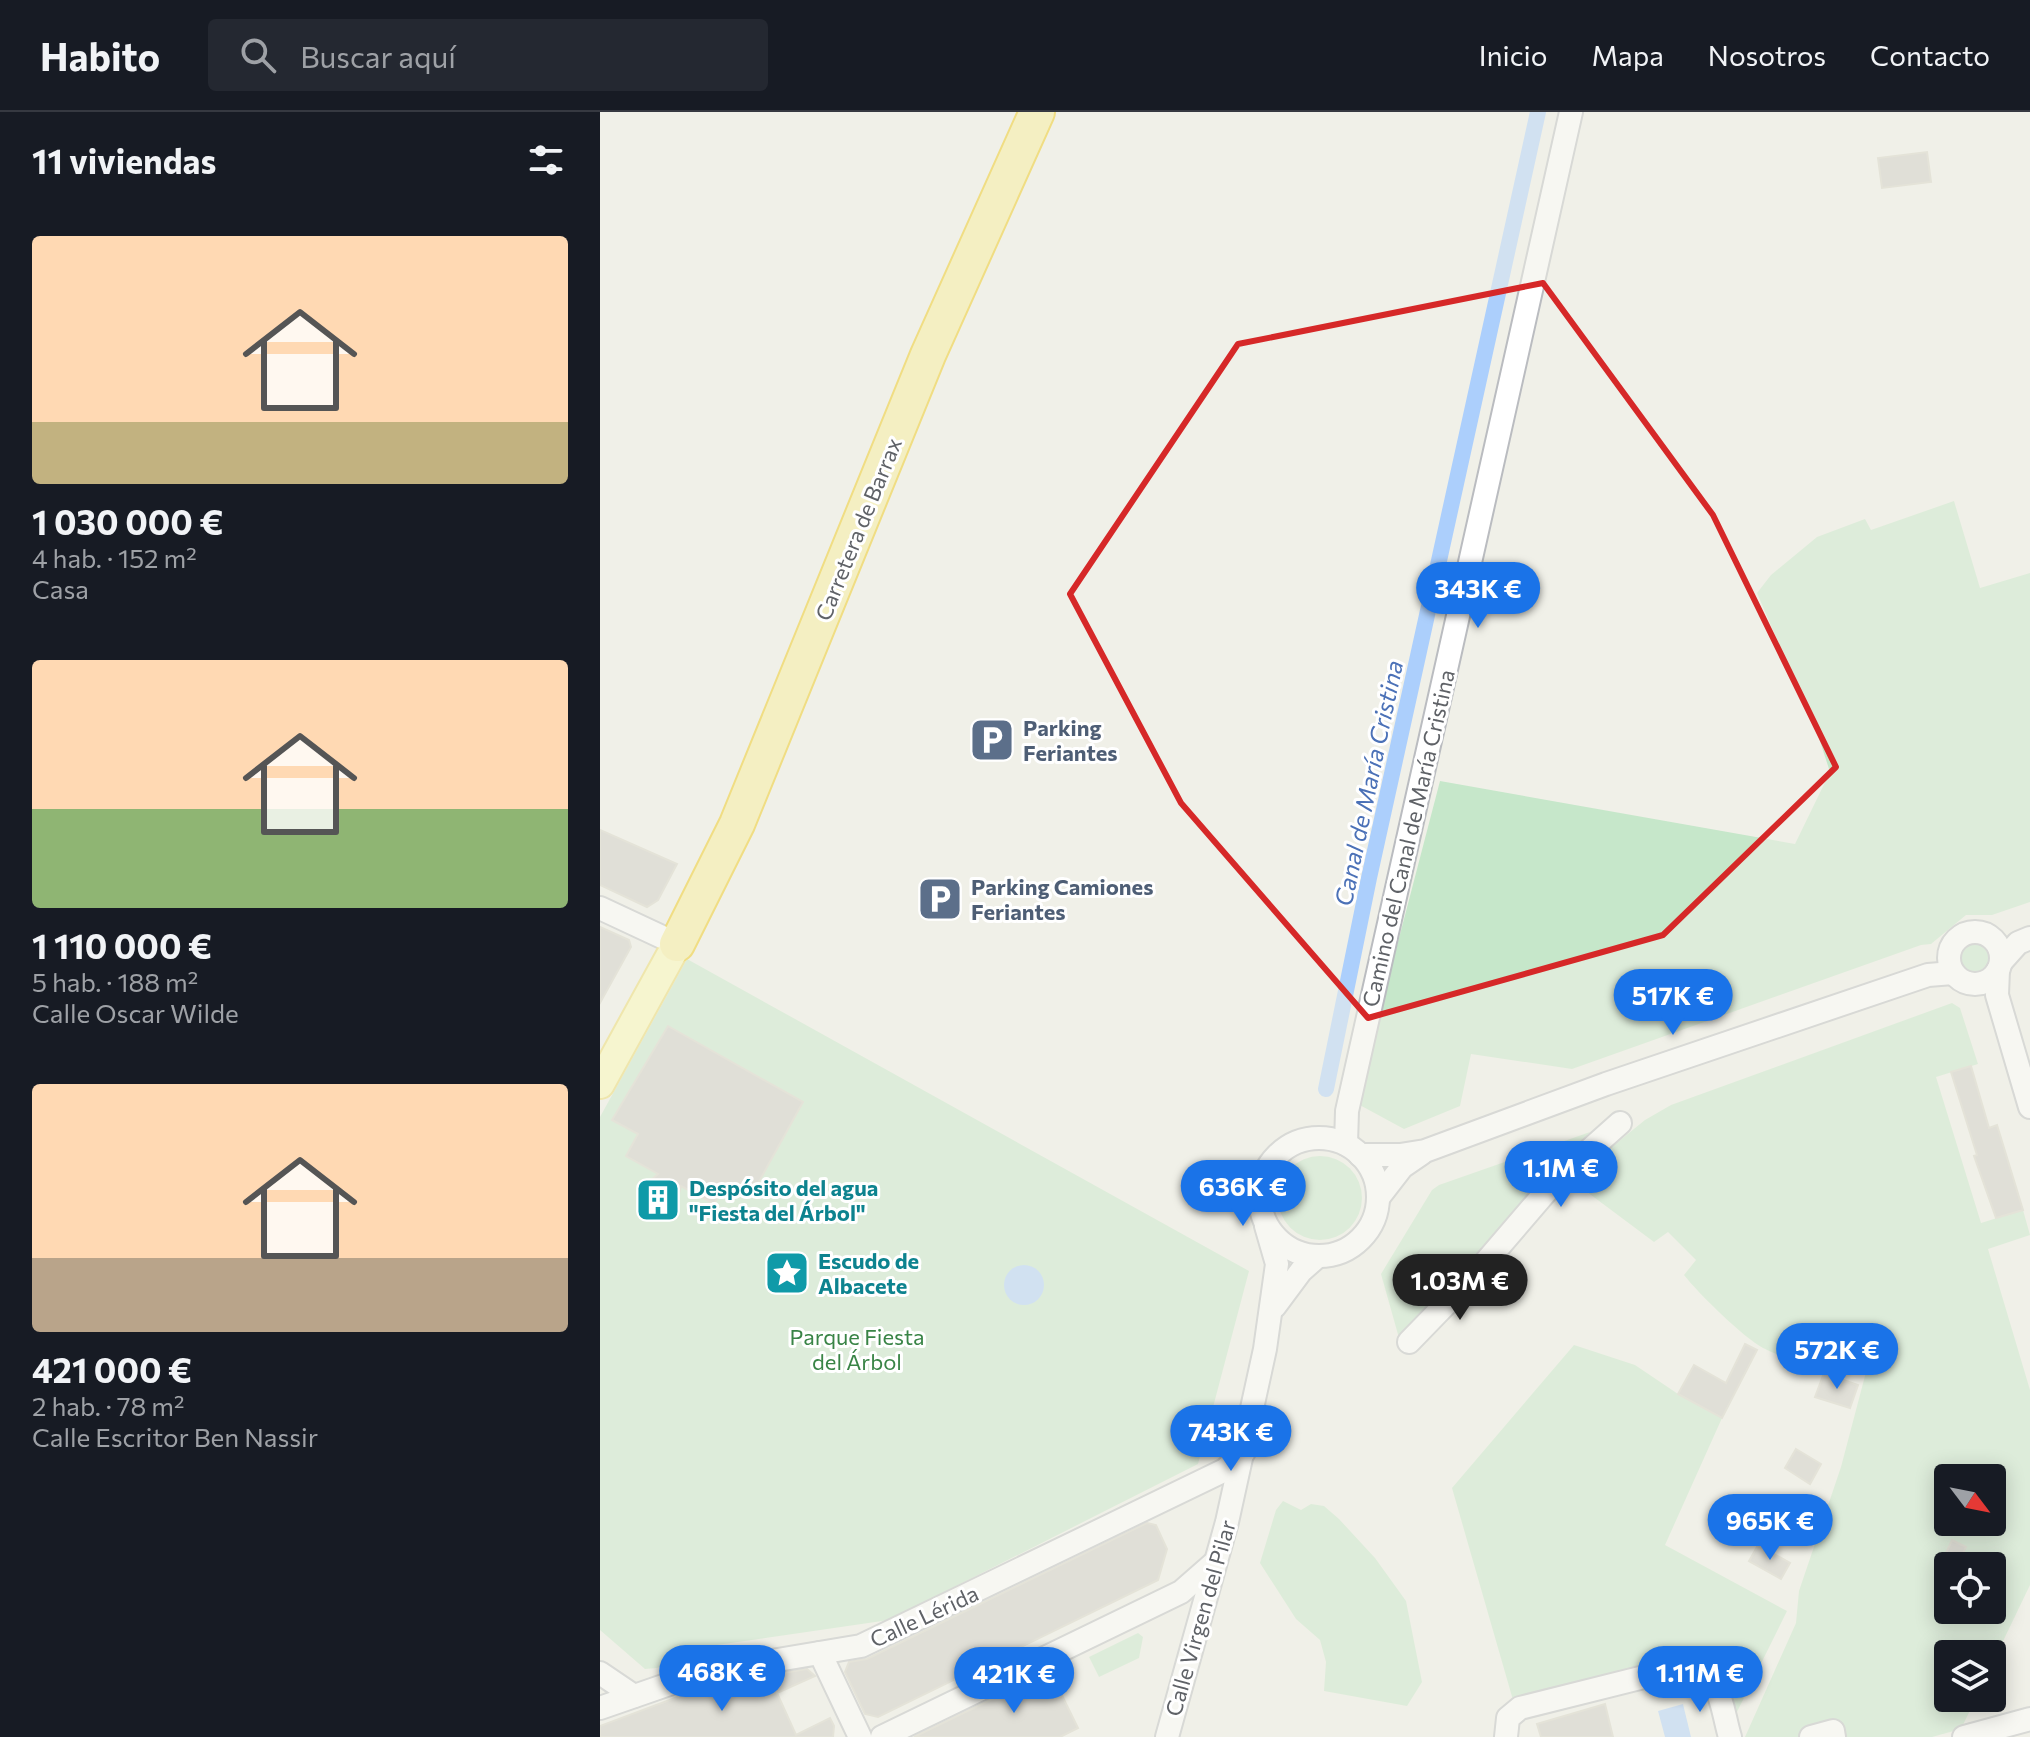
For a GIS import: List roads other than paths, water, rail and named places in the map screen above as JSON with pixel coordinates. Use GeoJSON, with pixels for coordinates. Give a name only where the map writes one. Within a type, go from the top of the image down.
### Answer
{"type":"FeatureCollection","features":[{"type":"Feature","properties":{"kind":"highway","name":"Carretera de Barrax"},"geometry":{"type":"LineString","coordinates":[[677,944],[737,824],[928,355],[1037,112]]}},
{"type":"Feature","properties":{"kind":"main road"},"geometry":{"type":"LineString","coordinates":[[600,1084],[610,1045],[677,944]]}},
{"type":"Feature","properties":{"kind":"street","name":"Camino del Canal de María Cristina"},"geometry":{"type":"LineString","coordinates":[[1353,1149],[1347,1111],[1571,112]]}},
{"type":"Feature","properties":{"kind":"street"},"geometry":{"type":"LineString","coordinates":[[600,908],[677,944]]}},
{"type":"Feature","properties":{"kind":"street"},"geometry":{"type":"LineString","coordinates":[[1946,967],[1954,942],[1968,933],[1986,934],[1998,946],[2000,966],[1997,988],[2000,1004],[2030,1107]]}},
{"type":"Feature","properties":{"kind":"street"},"geometry":{"type":"LineString","coordinates":[[1993,940],[2024,940]]}},
{"type":"Feature","properties":{"kind":"street"},"geometry":{"type":"LineString","coordinates":[[1974,985],[1991,979],[2024,940]]}},
{"type":"Feature","properties":{"kind":"street"},"geometry":{"type":"LineString","coordinates":[[1353,1149],[1374,1174],[1378,1198],[1370,1226],[1359,1240],[1344,1251],[1318,1256],[1298,1253],[1285,1246],[1266,1226],[1260,1208],[1260,1189],[1265,1171],[1276,1155],[1291,1144],[1309,1138],[1328,1138],[1353,1149],[1400,1155],[1425,1151],[1606,1084],[1946,967]]}},
{"type":"Feature","properties":{"kind":"street"},"geometry":{"type":"LineString","coordinates":[[1946,967],[1965,983],[1974,985],[2000,1004]]}},
{"type":"Feature","properties":{"kind":"street"},"geometry":{"type":"LineString","coordinates":[[1409,1342],[1478,1271],[1556,1180],[1620,1123]]}},
{"type":"Feature","properties":{"kind":"street"},"geometry":{"type":"LineString","coordinates":[[1378,1198],[1402,1167],[1425,1151]]}},
{"type":"Feature","properties":{"kind":"street","name":"Calle Virgen del Pilar"},"geometry":{"type":"LineString","coordinates":[[1167,1737],[1227,1522],[1272,1311],[1277,1264],[1266,1226]]}},
{"type":"Feature","properties":{"kind":"street","name":"Calle Virgen del Pilar"},"geometry":{"type":"LineString","coordinates":[[1272,1311],[1301,1271],[1318,1256]]}},
{"type":"Feature","properties":{"kind":"street","name":"Calle Lérida"},"geometry":{"type":"LineString","coordinates":[[600,1708],[701,1673],[861,1646],[1225,1470],[1244,1452]]}},
{"type":"Feature","properties":{"kind":"street"},"geometry":{"type":"LineString","coordinates":[[1186,1488],[1208,1485],[1218,1492],[1223,1497],[1227,1522]]}},
{"type":"Feature","properties":{"kind":"street"},"geometry":{"type":"LineString","coordinates":[[882,1737],[1181,1592],[1203,1575],[1216,1559]]}},
{"type":"Feature","properties":{"kind":"street"},"geometry":{"type":"LineString","coordinates":[[1181,1592],[1189,1599],[1198,1621]]}},
{"type":"Feature","properties":{"kind":"street"},"geometry":{"type":"LineString","coordinates":[[820,1653],[860,1737]]}},
{"type":"Feature","properties":{"kind":"street"},"geometry":{"type":"LineString","coordinates":[[1507,1727],[1520,1708],[1688,1666],[1703,1669],[1713,1678],[1730,1737]]}},
{"type":"Feature","properties":{"kind":"street"},"geometry":{"type":"LineString","coordinates":[[600,1673],[634,1696]]}},
{"type":"Feature","properties":{"kind":"street"},"geometry":{"type":"LineString","coordinates":[[1964,1737],[2030,1719]]}},
{"type":"Feature","properties":{"kind":"water"},"geometry":{"type":"Polygon","coordinates":[[[1024,1265],[1038,1271],[1044,1285],[1038,1299],[1024,1305],[1010,1299],[1004,1285],[1010,1271],[1024,1265]]]}},
{"type":"Feature","properties":{"kind":"water"},"geometry":{"type":"Polygon","coordinates":[[[1683,1704],[1691,1737],[1665,1737],[1658,1711],[1683,1704]]]}},
{"type":"Feature","properties":{"kind":"waterway","name":"Canal de María Cristina"},"geometry":{"type":"LineString","coordinates":[[1326,1089],[1369,878],[1538,112]]}},
{"type":"Feature","properties":{"kind":"place","name":"Parking Feriantes"},"geometry":{"type":"Point","coordinates":[992,740]}},
{"type":"Feature","properties":{"kind":"place","name":"Parking Camiones Feriantes"},"geometry":{"type":"Point","coordinates":[940,899]}},
{"type":"Feature","properties":{"kind":"place","name":"Despósito del agua \"Fiesta del Árbol\""},"geometry":{"type":"Point","coordinates":[658,1200]}},
{"type":"Feature","properties":{"kind":"place","name":"Escudo de Albacete"},"geometry":{"type":"Point","coordinates":[787,1273]}},
{"type":"Feature","properties":{"kind":"park label","name":"Parque Fiesta del Árbol"},"geometry":{"type":"Point","coordinates":[857,1348]}}]}
